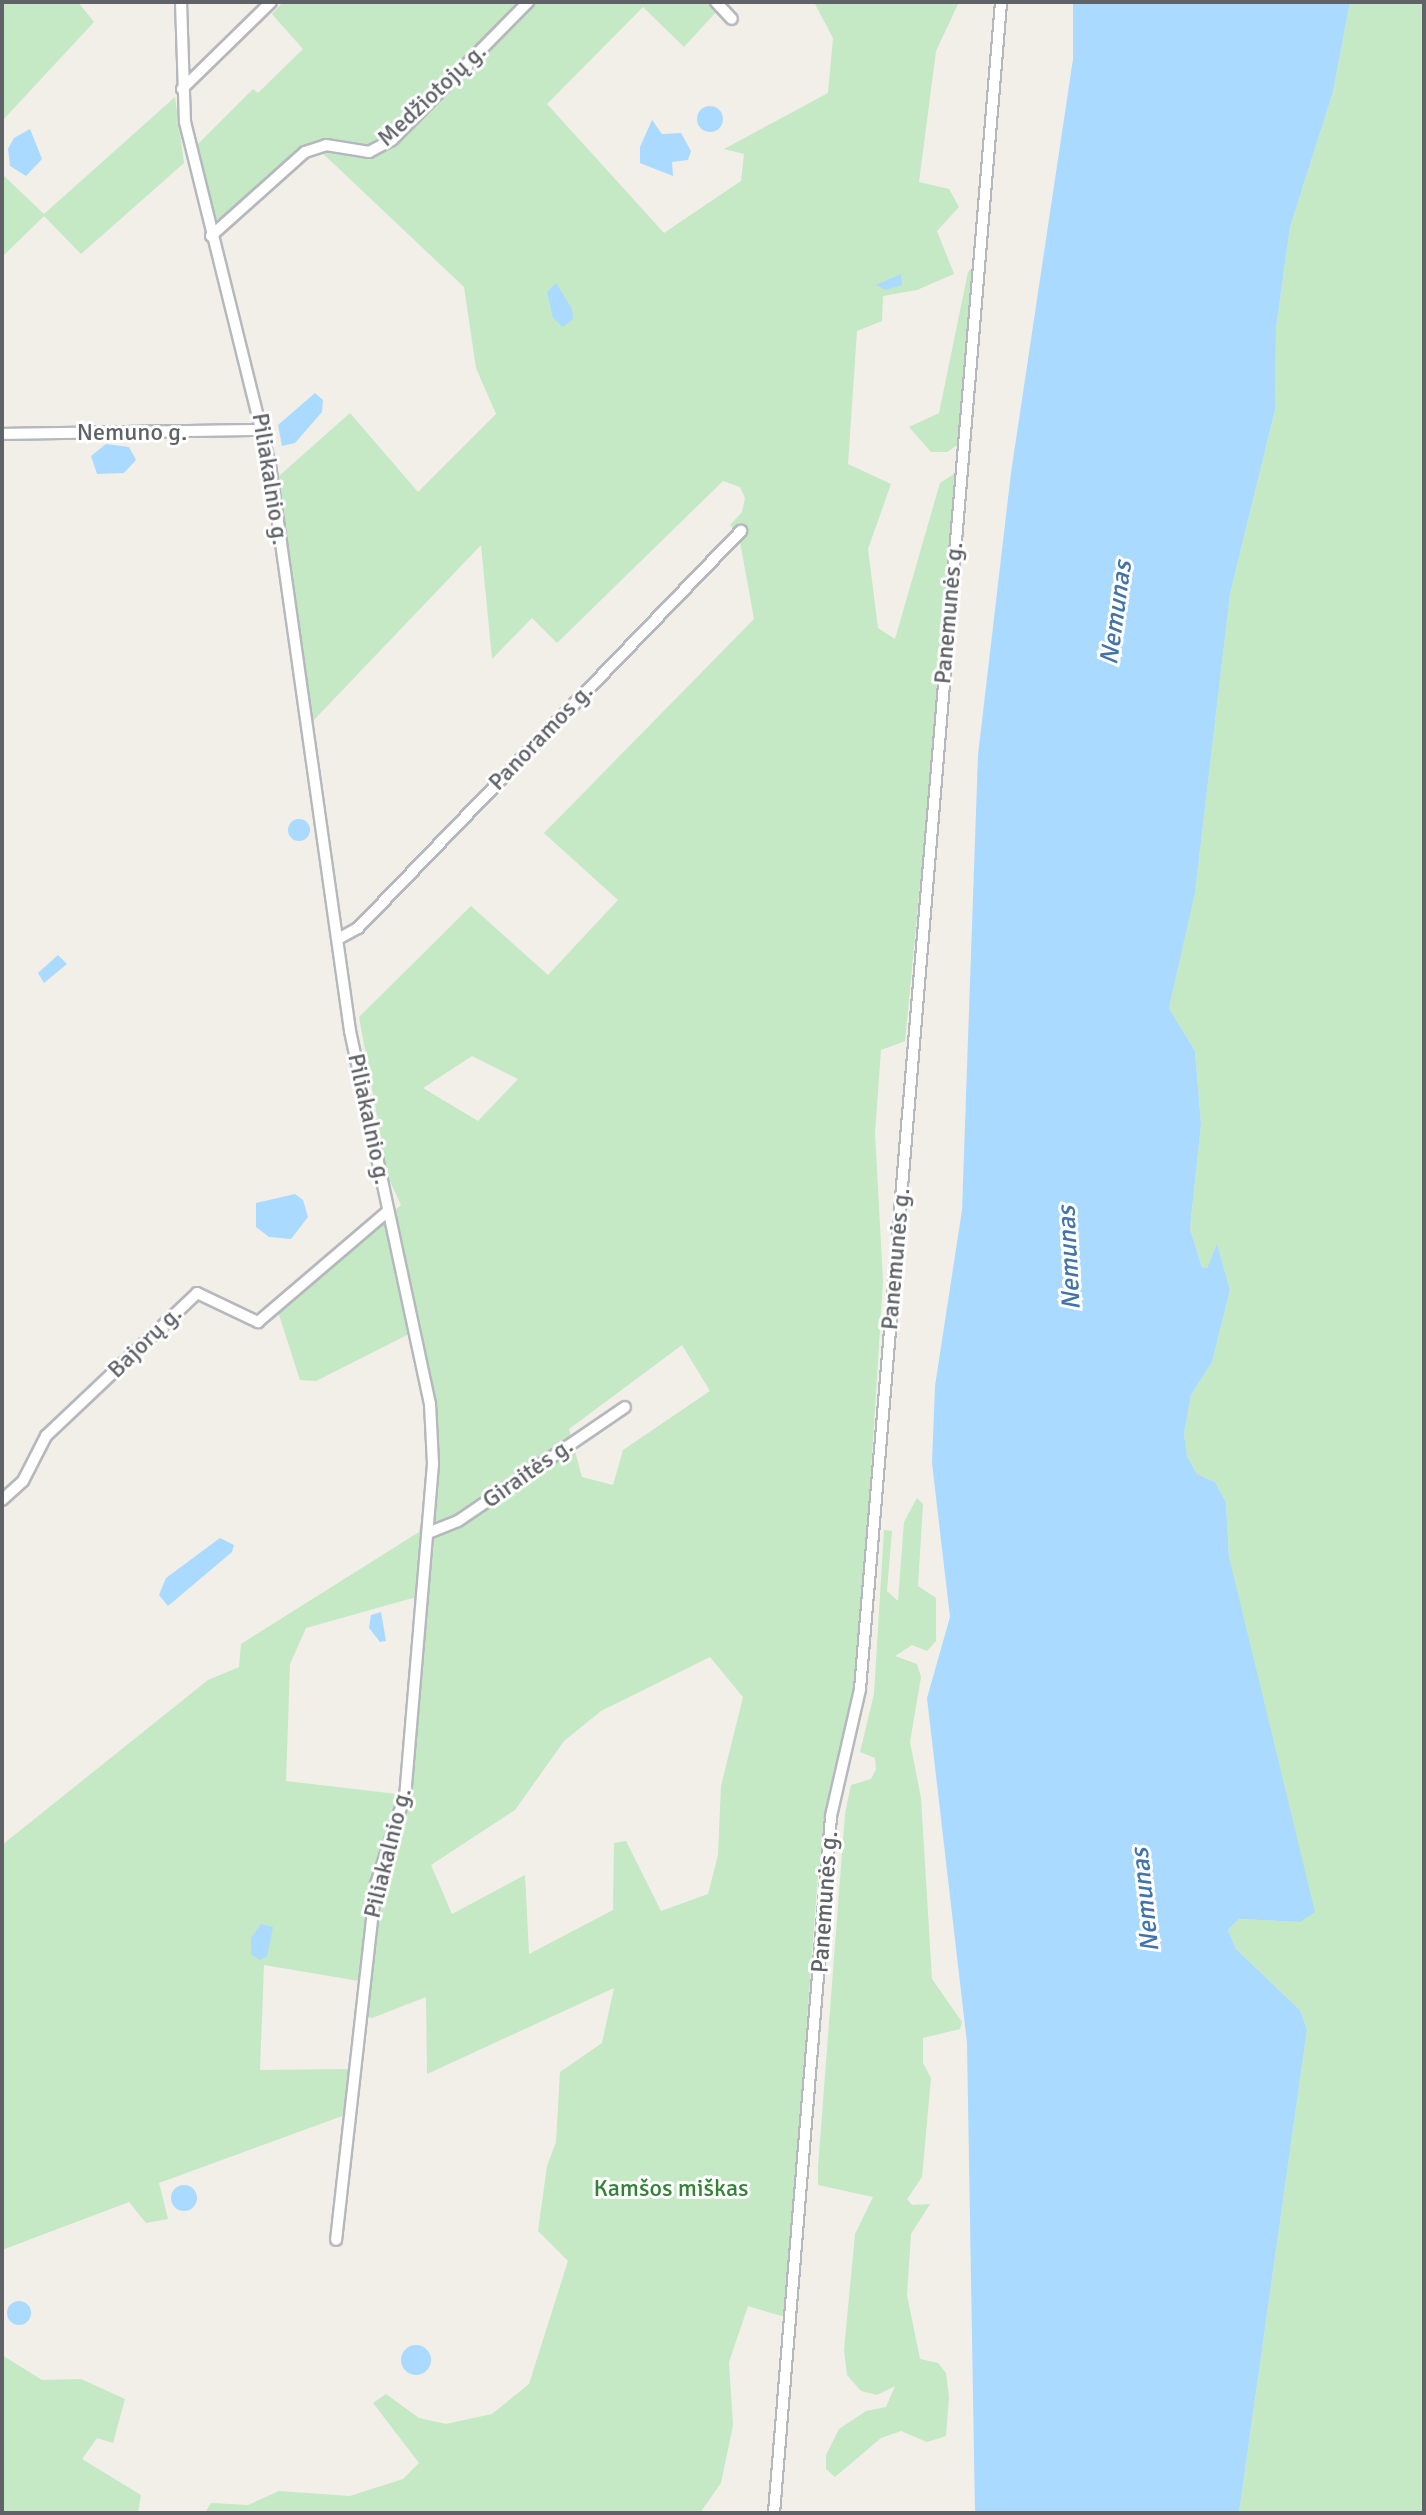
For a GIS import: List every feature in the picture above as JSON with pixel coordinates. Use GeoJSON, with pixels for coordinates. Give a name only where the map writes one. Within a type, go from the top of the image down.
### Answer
{"type":"FeatureCollection","features":[{"type":"Feature","properties":{"kind":"street","name":"Piliakalnio g."},"geometry":{"type":"LineString","coordinates":[[181,2],[182,89],[211,236],[263,430],[365,1115],[430,1404],[428,1533],[405,1795],[376,1884],[336,2240]]}},
{"type":"Feature","properties":{"kind":"street"},"geometry":{"type":"LineString","coordinates":[[182,89],[271,2]]}},
{"type":"Feature","properties":{"kind":"street","name":"Medžiotojų g."},"geometry":{"type":"LineString","coordinates":[[211,236],[305,152],[326,145],[369,152],[392,140],[528,2]]}},
{"type":"Feature","properties":{"kind":"street"},"geometry":{"type":"LineString","coordinates":[[716,2],[732,19]]}},
{"type":"Feature","properties":{"kind":"street","name":"Panemunės g."},"geometry":{"type":"LineString","coordinates":[[774,2513],[831,1816],[860,1689],[1001,2]]}},
{"type":"Feature","properties":{"kind":"street","name":"Nemuno g."},"geometry":{"type":"LineString","coordinates":[[2,434],[263,430]]}},
{"type":"Feature","properties":{"kind":"street","name":"Panoramos g."},"geometry":{"type":"LineString","coordinates":[[338,939],[358,928],[741,531]]}},
{"type":"Feature","properties":{"kind":"street","name":"Bajorų g."},"geometry":{"type":"LineString","coordinates":[[2,1500],[23,1481],[46,1436],[197,1293],[258,1322],[388,1211]]}},
{"type":"Feature","properties":{"kind":"street","name":"Giraitės g."},"geometry":{"type":"LineString","coordinates":[[428,1533],[458,1521],[625,1407]]}},
{"type":"Feature","properties":{"kind":"green space"},"geometry":{"type":"Polygon","coordinates":[[[2,2],[78,2],[94,22],[2,121],[2,2]]]}},
{"type":"Feature","properties":{"kind":"green space","name":"Kamšos miškas"},"geometry":{"type":"Polygon","coordinates":[[[283,2],[708,2],[717,11],[684,47],[643,7],[547,104],[664,233],[741,181],[744,154],[724,149],[828,93],[833,38],[814,2],[959,2],[936,51],[919,182],[949,189],[959,207],[937,231],[954,274],[917,290],[883,296],[882,321],[857,331],[848,464],[891,484],[868,549],[878,628],[895,639],[940,483],[960,470],[905,1041],[881,1050],[875,1133],[883,1281],[858,1679],[818,1874],[785,2317],[748,2306],[729,2362],[733,2425],[721,2483],[700,2513],[205,2513],[211,2503],[248,2505],[279,2491],[350,2496],[403,2479],[419,2463],[373,2403],[386,2394],[419,2418],[446,2424],[492,2414],[529,2384],[568,2261],[538,2231],[547,2166],[556,2142],[560,2072],[602,2043],[614,1988],[427,2074],[426,1997],[372,2018],[362,2016],[365,1982],[264,1965],[260,2070],[350,2069],[345,2115],[159,2183],[168,2219],[146,2223],[129,2202],[2,2250],[2,1845],[208,1680],[239,1667],[241,1644],[419,1532],[428,1481],[427,1407],[413,1332],[316,1381],[300,1380],[278,1312],[401,1205],[388,1177],[359,1017],[471,906],[548,975],[618,900],[544,833],[754,619],[739,536],[730,525],[742,512],[745,498],[740,487],[723,481],[557,643],[532,618],[492,659],[481,545],[311,723],[279,476],[350,413],[418,492],[496,414],[476,368],[464,287],[316,147],[302,145],[225,221],[215,218],[196,146],[253,89],[258,93],[303,49],[272,14],[283,2]],[[472,1056],[423,1088],[478,1121],[518,1079],[472,1056]],[[682,1345],[569,1429],[582,1477],[613,1485],[623,1450],[710,1391],[682,1345]],[[427,1594],[306,1628],[290,1664],[286,1781],[405,1795],[427,1594]],[[710,1657],[601,1711],[564,1741],[515,1810],[431,1865],[452,1914],[525,1875],[529,1954],[613,1910],[614,1843],[626,1841],[661,1911],[708,1894],[718,1855],[721,1786],[743,1697],[710,1657]]]}},
{"type":"Feature","properties":{"kind":"green space"},"geometry":{"type":"Polygon","coordinates":[[[1350,2],[1424,2],[1424,2513],[1239,2513],[1307,2030],[1300,2010],[1236,1949],[1228,1930],[1239,1919],[1300,1922],[1229,1557],[1226,1502],[1215,1482],[1197,1474],[1187,1456],[1184,1434],[1191,1395],[1212,1362],[1230,1290],[1217,1245],[1207,1268],[1202,1267],[1190,1229],[1201,1124],[1195,1051],[1169,1008],[1195,892],[1230,594],[1275,410],[1276,328],[1290,227],[1333,92],[1350,2]]]}},
{"type":"Feature","properties":{"kind":"green space"},"geometry":{"type":"Polygon","coordinates":[[[175,97],[184,163],[81,254],[44,216],[2,257],[2,174],[44,214],[175,97]]]}},
{"type":"Feature","properties":{"kind":"green space"},"geometry":{"type":"Polygon","coordinates":[[[974,266],[962,442],[947,452],[931,452],[909,427],[939,413],[968,272],[974,266]]]}},
{"type":"Feature","properties":{"kind":"green space"},"geometry":{"type":"Polygon","coordinates":[[[917,1498],[923,1504],[918,1586],[936,1598],[936,1641],[927,1651],[912,1645],[895,1656],[917,1664],[921,1677],[910,1742],[921,1798],[932,1979],[962,2022],[960,2029],[923,2038],[923,2063],[931,2078],[922,2177],[907,2199],[912,2205],[930,2204],[911,2234],[907,2295],[920,2359],[938,2363],[946,2373],[949,2397],[946,2436],[927,2442],[901,2431],[881,2438],[835,2477],[826,2469],[826,2455],[839,2429],[866,2411],[886,2407],[895,2386],[877,2395],[861,2391],[847,2375],[844,2350],[855,2234],[873,2197],[818,2185],[818,2167],[845,1814],[851,1785],[871,1779],[876,1769],[875,1758],[860,1752],[874,1694],[884,1530],[892,1531],[887,1591],[898,1601],[904,1522],[917,1498]]]}},
{"type":"Feature","properties":{"kind":"green space"},"geometry":{"type":"Polygon","coordinates":[[[2,2355],[42,2380],[81,2379],[125,2399],[113,2443],[97,2438],[82,2459],[141,2495],[138,2513],[2,2513],[2,2355]]]}},
{"type":"Feature","properties":{"kind":"water","name":"Nemunas"},"geometry":{"type":"Polygon","coordinates":[[[1073,2],[1350,2],[1333,92],[1290,227],[1276,328],[1275,410],[1230,594],[1195,893],[1169,1008],[1195,1051],[1201,1124],[1190,1229],[1202,1267],[1207,1268],[1217,1244],[1230,1290],[1212,1362],[1191,1395],[1184,1434],[1187,1456],[1197,1474],[1215,1482],[1226,1502],[1229,1557],[1315,1912],[1300,1922],[1239,1919],[1228,1930],[1236,1949],[1300,2010],[1307,2030],[1239,2513],[975,2513],[967,2043],[927,1698],[950,1617],[932,1463],[935,1386],[962,1210],[978,755],[1011,473],[1073,59],[1073,2]]]}},
{"type":"Feature","properties":{"kind":"water"},"geometry":{"type":"Polygon","coordinates":[[[710,106],[719,110],[723,119],[719,128],[710,132],[701,128],[697,119],[701,110],[710,106]]]}},
{"type":"Feature","properties":{"kind":"water"},"geometry":{"type":"Polygon","coordinates":[[[652,120],[662,134],[681,133],[691,151],[688,160],[672,162],[673,176],[640,163],[640,147],[652,120]]]}},
{"type":"Feature","properties":{"kind":"water"},"geometry":{"type":"Polygon","coordinates":[[[30,129],[42,159],[26,176],[10,166],[8,149],[14,138],[30,129]]]}},
{"type":"Feature","properties":{"kind":"water"},"geometry":{"type":"Polygon","coordinates":[[[901,274],[902,285],[886,290],[876,285],[901,274]]]}},
{"type":"Feature","properties":{"kind":"water"},"geometry":{"type":"Polygon","coordinates":[[[556,283],[572,309],[573,319],[563,327],[553,318],[547,292],[556,283]]]}},
{"type":"Feature","properties":{"kind":"water"},"geometry":{"type":"Polygon","coordinates":[[[315,393],[323,400],[322,412],[295,443],[282,446],[278,425],[315,393]]]}},
{"type":"Feature","properties":{"kind":"water"},"geometry":{"type":"Polygon","coordinates":[[[106,444],[129,447],[136,460],[124,473],[97,474],[91,456],[106,444]]]}},
{"type":"Feature","properties":{"kind":"water"},"geometry":{"type":"Polygon","coordinates":[[[299,819],[307,822],[310,830],[307,838],[299,841],[291,838],[288,830],[291,822],[299,819]]]}},
{"type":"Feature","properties":{"kind":"water"},"geometry":{"type":"Polygon","coordinates":[[[58,955],[67,964],[44,983],[38,973],[58,955]]]}},
{"type":"Feature","properties":{"kind":"water"},"geometry":{"type":"Polygon","coordinates":[[[295,1194],[303,1200],[308,1217],[291,1239],[269,1237],[256,1227],[256,1203],[295,1194]]]}},
{"type":"Feature","properties":{"kind":"water"},"geometry":{"type":"Polygon","coordinates":[[[220,1538],[234,1545],[232,1552],[168,1606],[159,1595],[166,1578],[220,1538]]]}},
{"type":"Feature","properties":{"kind":"water"},"geometry":{"type":"Polygon","coordinates":[[[381,1612],[386,1641],[380,1642],[369,1628],[371,1615],[381,1612]]]}},
{"type":"Feature","properties":{"kind":"water"},"geometry":{"type":"Polygon","coordinates":[[[261,1924],[273,1927],[267,1956],[260,1960],[251,1954],[251,1938],[261,1924]]]}},
{"type":"Feature","properties":{"kind":"water"},"geometry":{"type":"Polygon","coordinates":[[[184,2185],[193,2189],[197,2198],[193,2207],[184,2211],[175,2207],[171,2198],[175,2189],[184,2185]]]}},
{"type":"Feature","properties":{"kind":"water"},"geometry":{"type":"Polygon","coordinates":[[[19,2301],[28,2304],[31,2313],[28,2322],[19,2325],[10,2322],[7,2313],[10,2304],[19,2301]]]}},
{"type":"Feature","properties":{"kind":"water"},"geometry":{"type":"Polygon","coordinates":[[[416,2345],[422,2346],[430,2354],[430,2366],[422,2374],[416,2375],[410,2374],[402,2366],[401,2360],[402,2354],[410,2346],[416,2345]]]}}]}
